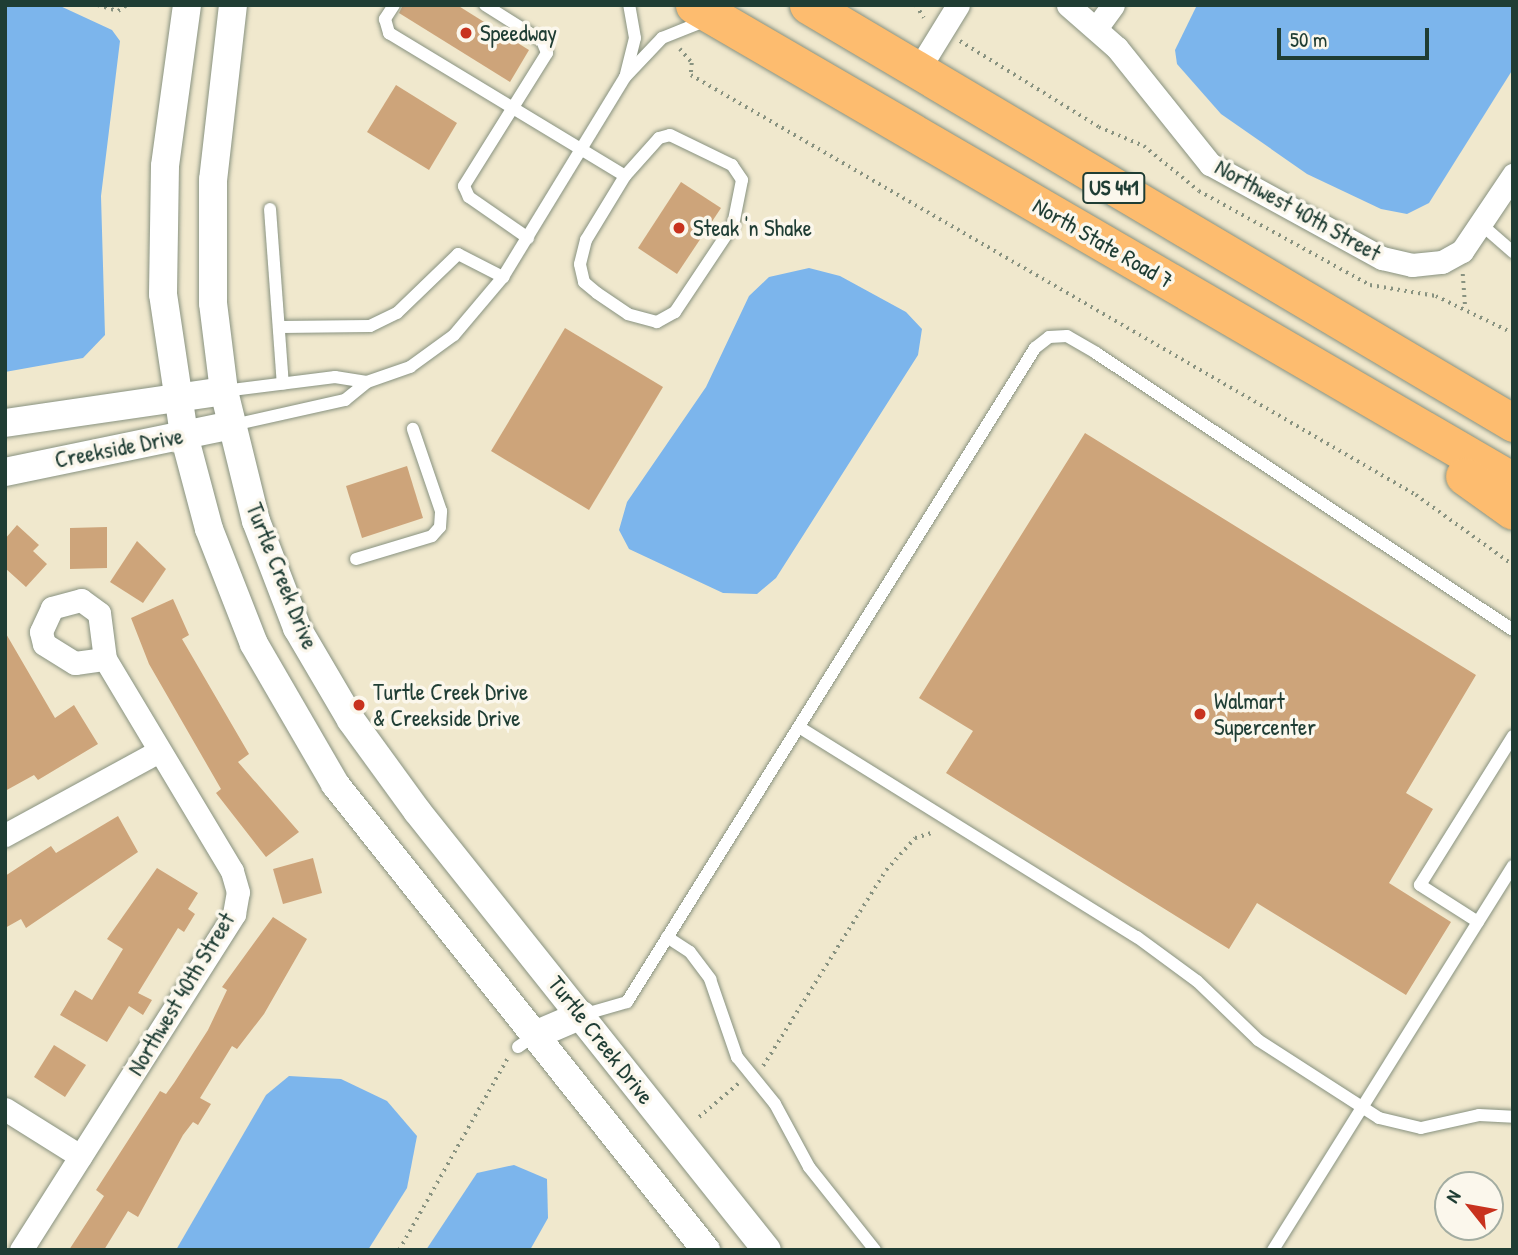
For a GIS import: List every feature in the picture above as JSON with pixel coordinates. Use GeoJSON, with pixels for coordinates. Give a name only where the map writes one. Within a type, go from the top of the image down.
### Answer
{"type":"FeatureCollection","features":[{"type":"Feature","properties":{"kind":"main road","name":"US 441"},"geometry":{"type":"LineString","coordinates":[[807,5],[1310,306],[1513,423]]}},
{"type":"Feature","properties":{"kind":"main road","name":"North State Road 7"},"geometry":{"type":"LineString","coordinates":[[705,11],[1513,481]]}},
{"type":"Feature","properties":{"kind":"main road"},"geometry":{"type":"LineString","coordinates":[[1310,306],[1513,396]]}},
{"type":"Feature","properties":{"kind":"main road"},"geometry":{"type":"LineString","coordinates":[[1281,346],[1513,511]]}},
{"type":"Feature","properties":{"kind":"street","name":"Turtle Creek Drive"},"geometry":{"type":"LineString","coordinates":[[187,5],[169,118],[162,225],[174,396],[209,529],[254,644],[304,736],[373,835],[527,1041],[706,1250]]}},
{"type":"Feature","properties":{"kind":"street","name":"Turtle Creek Drive"},"geometry":{"type":"LineString","coordinates":[[233,5],[210,233],[224,391],[256,521],[297,628],[351,720],[767,1250]]}},
{"type":"Feature","properties":{"kind":"street"},"geometry":{"type":"LineString","coordinates":[[918,70],[958,5]]}},
{"type":"Feature","properties":{"kind":"street","name":"Northwest 40th Street"},"geometry":{"type":"LineString","coordinates":[[1068,5],[1097,27],[1210,164],[1382,258],[1412,265],[1442,262],[1462,251],[1483,226],[1513,175]]}},
{"type":"Feature","properties":{"kind":"street"},"geometry":{"type":"LineString","coordinates":[[1097,27],[1113,5]]}},
{"type":"Feature","properties":{"kind":"street","name":"Creekside Drive"},"geometry":{"type":"LineString","coordinates":[[5,423],[174,396],[224,391]]}},
{"type":"Feature","properties":{"kind":"street","name":"Creekside Drive"},"geometry":{"type":"LineString","coordinates":[[5,471],[232,425]]}},
{"type":"Feature","properties":{"kind":"street","name":"Northwest 40th Street"},"geometry":{"type":"LineString","coordinates":[[21,1250],[233,914],[232,871],[105,659]]}},
{"type":"Feature","properties":{"kind":"street"},"geometry":{"type":"LineString","coordinates":[[5,835],[159,751]]}},
{"type":"Feature","properties":{"kind":"street"},"geometry":{"type":"LineString","coordinates":[[527,1041],[582,1015]]}},
{"type":"Feature","properties":{"kind":"street"},"geometry":{"type":"LineString","coordinates":[[5,1109],[80,1156]]}},
{"type":"Feature","properties":{"kind":"lane"},"geometry":{"type":"LineString","coordinates":[[394,5],[385,19],[389,33],[579,153],[625,176]]}},
{"type":"Feature","properties":{"kind":"lane"},"geometry":{"type":"LineString","coordinates":[[485,5],[542,41],[547,53],[464,186],[469,197],[528,238]]}},
{"type":"Feature","properties":{"kind":"lane"},"geometry":{"type":"LineString","coordinates":[[625,77],[635,38],[629,5]]}},
{"type":"Feature","properties":{"kind":"lane"},"geometry":{"type":"LineString","coordinates":[[232,425],[345,400],[367,382],[430,355],[503,277],[625,77],[662,38],[705,11]]}},
{"type":"Feature","properties":{"kind":"lane"},"geometry":{"type":"LineString","coordinates":[[670,135],[732,165],[742,180],[733,225],[675,312],[657,323],[628,314],[584,282],[580,264],[586,240],[625,176],[659,138],[670,135]]}},
{"type":"Feature","properties":{"kind":"lane"},"geometry":{"type":"LineString","coordinates":[[270,209],[284,384]]}},
{"type":"Feature","properties":{"kind":"lane"},"geometry":{"type":"LineString","coordinates":[[1483,226],[1513,252]]}},
{"type":"Feature","properties":{"kind":"lane"},"geometry":{"type":"LineString","coordinates":[[281,327],[369,326],[397,313],[458,254],[503,277]]}},
{"type":"Feature","properties":{"kind":"lane"},"geometry":{"type":"LineString","coordinates":[[582,1015],[627,1002],[1035,348],[1049,337],[1067,336],[1096,353],[1513,630]]}},
{"type":"Feature","properties":{"kind":"lane"},"geometry":{"type":"LineString","coordinates":[[224,391],[335,377],[367,382]]}},
{"type":"Feature","properties":{"kind":"lane"},"geometry":{"type":"LineString","coordinates":[[356,559],[432,536],[440,527],[441,511],[413,429]]}},
{"type":"Feature","properties":{"kind":"lane"},"geometry":{"type":"LineString","coordinates":[[799,727],[1137,937],[1197,981],[1258,1040],[1395,1126],[1421,1128],[1479,1115],[1513,1116]]}},
{"type":"Feature","properties":{"kind":"lane"},"geometry":{"type":"LineString","coordinates":[[1478,922],[1420,885],[1513,736]]}},
{"type":"Feature","properties":{"kind":"lane"},"geometry":{"type":"LineString","coordinates":[[1273,1250],[1513,866]]}},
{"type":"Feature","properties":{"kind":"lane"},"geometry":{"type":"LineString","coordinates":[[667,937],[690,952],[710,979],[737,1057],[775,1104],[809,1167],[875,1250]]}},
{"type":"Feature","properties":{"kind":"path"},"geometry":{"type":"LineString","coordinates":[[98,5],[118,11],[127,5]]}},
{"type":"Feature","properties":{"kind":"path"},"geometry":{"type":"LineString","coordinates":[[670,43],[692,63],[691,75],[1416,495],[1513,565]]}},
{"type":"Feature","properties":{"kind":"path"},"geometry":{"type":"LineString","coordinates":[[1462,251],[1465,306]]}},
{"type":"Feature","properties":{"kind":"path"},"geometry":{"type":"LineString","coordinates":[[755,1072],[886,870],[915,838],[931,833]]}},
{"type":"Feature","properties":{"kind":"path"},"geometry":{"type":"LineString","coordinates":[[399,1250],[527,1041]]}},
{"type":"Feature","properties":{"kind":"path"},"geometry":{"type":"LineString","coordinates":[[699,1117],[739,1083]]}},
{"type":"Feature","properties":{"kind":"water"},"geometry":{"type":"Polygon","coordinates":[[[5,5],[58,5],[112,30],[120,41],[101,196],[105,335],[83,358],[5,372],[5,5]]]}},
{"type":"Feature","properties":{"kind":"water"},"geometry":{"type":"Polygon","coordinates":[[[1197,5],[1513,5],[1513,69],[1429,203],[1407,214],[1381,209],[1307,174],[1221,114],[1177,64],[1175,50],[1197,5]]]}},
{"type":"Feature","properties":{"kind":"water"},"geometry":{"type":"Polygon","coordinates":[[[809,268],[840,276],[906,312],[922,329],[918,355],[776,578],[757,594],[723,593],[629,549],[619,530],[627,502],[706,387],[749,296],[769,277],[809,268]]]}},
{"type":"Feature","properties":{"kind":"water"},"geometry":{"type":"Polygon","coordinates":[[[289,1076],[341,1079],[387,1101],[417,1136],[407,1188],[368,1250],[176,1250],[266,1095],[289,1076]]]}},
{"type":"Feature","properties":{"kind":"water"},"geometry":{"type":"Polygon","coordinates":[[[514,1165],[547,1179],[548,1218],[530,1250],[426,1250],[477,1173],[514,1165]]]}},
{"type":"Feature","properties":{"kind":"building"},"geometry":{"type":"Polygon","coordinates":[[[403,5],[457,5],[529,50],[510,82],[399,13],[403,5]]]}},
{"type":"Feature","properties":{"kind":"building"},"geometry":{"type":"Polygon","coordinates":[[[396,85],[457,123],[429,170],[367,132],[396,85]]]}},
{"type":"Feature","properties":{"kind":"building","name":"Steak 'n Shake"},"geometry":{"type":"Polygon","coordinates":[[[681,182],[721,208],[677,274],[638,248],[681,182]]]}},
{"type":"Feature","properties":{"kind":"building"},"geometry":{"type":"Polygon","coordinates":[[[565,328],[663,387],[589,510],[491,451],[565,328]]]}},
{"type":"Feature","properties":{"kind":"building","name":"Walmart Supercenter"},"geometry":{"type":"Polygon","coordinates":[[[1085,433],[1476,675],[1406,793],[1433,809],[1389,883],[1451,922],[1406,995],[1257,903],[1229,949],[946,773],[973,731],[919,698],[1085,433]]]}},
{"type":"Feature","properties":{"kind":"building"},"geometry":{"type":"Polygon","coordinates":[[[407,466],[423,518],[362,538],[346,486],[407,466]]]}},
{"type":"Feature","properties":{"kind":"building"},"geometry":{"type":"Polygon","coordinates":[[[17,525],[39,545],[33,551],[47,564],[26,587],[5,568],[5,539],[17,525]]]}},
{"type":"Feature","properties":{"kind":"building"},"geometry":{"type":"Polygon","coordinates":[[[107,527],[107,568],[70,569],[70,528],[107,527]]]}},
{"type":"Feature","properties":{"kind":"building"},"geometry":{"type":"Polygon","coordinates":[[[137,541],[166,569],[143,603],[110,582],[137,541]]]}},
{"type":"Feature","properties":{"kind":"building"},"geometry":{"type":"Polygon","coordinates":[[[173,599],[189,635],[182,639],[249,754],[238,762],[299,832],[266,857],[216,793],[221,789],[149,664],[131,618],[173,599]]]}},
{"type":"Feature","properties":{"kind":"building"},"geometry":{"type":"Polygon","coordinates":[[[5,632],[55,718],[74,705],[98,744],[38,780],[34,775],[5,791],[5,632]]]}},
{"type":"Feature","properties":{"kind":"building"},"geometry":{"type":"Polygon","coordinates":[[[118,816],[138,852],[26,928],[21,919],[5,928],[5,876],[51,846],[56,853],[118,816]]]}},
{"type":"Feature","properties":{"kind":"building"},"geometry":{"type":"Polygon","coordinates":[[[313,858],[322,893],[283,904],[273,869],[313,858]]]}},
{"type":"Feature","properties":{"kind":"building"},"geometry":{"type":"Polygon","coordinates":[[[157,868],[198,893],[188,909],[195,914],[184,932],[178,928],[138,993],[152,1000],[143,1015],[129,1006],[107,1042],[60,1015],[75,990],[92,1000],[123,949],[107,939],[157,868]]]}},
{"type":"Feature","properties":{"kind":"building"},"geometry":{"type":"Polygon","coordinates":[[[273,917],[307,939],[264,1014],[237,1049],[232,1046],[200,1098],[211,1104],[198,1125],[193,1122],[183,1135],[138,1217],[128,1211],[104,1250],[69,1250],[104,1196],[96,1190],[160,1091],[166,1094],[174,1083],[208,1030],[227,990],[222,987],[273,917]]]}},
{"type":"Feature","properties":{"kind":"building"},"geometry":{"type":"Polygon","coordinates":[[[54,1045],[86,1065],[65,1097],[34,1077],[54,1045]]]}},
{"type":"Feature","properties":{"kind":"place","name":"Speedway"},"geometry":{"type":"Point","coordinates":[466,33]}},
{"type":"Feature","properties":{"kind":"place","name":"Steak 'n Shake"},"geometry":{"type":"Point","coordinates":[679,228]}},
{"type":"Feature","properties":{"kind":"place","name":"Turtle Creek Drive & Creekside Drive"},"geometry":{"type":"Point","coordinates":[359,705]}},
{"type":"Feature","properties":{"kind":"place","name":"Walmart Supercenter"},"geometry":{"type":"Point","coordinates":[1200,714]}}]}
